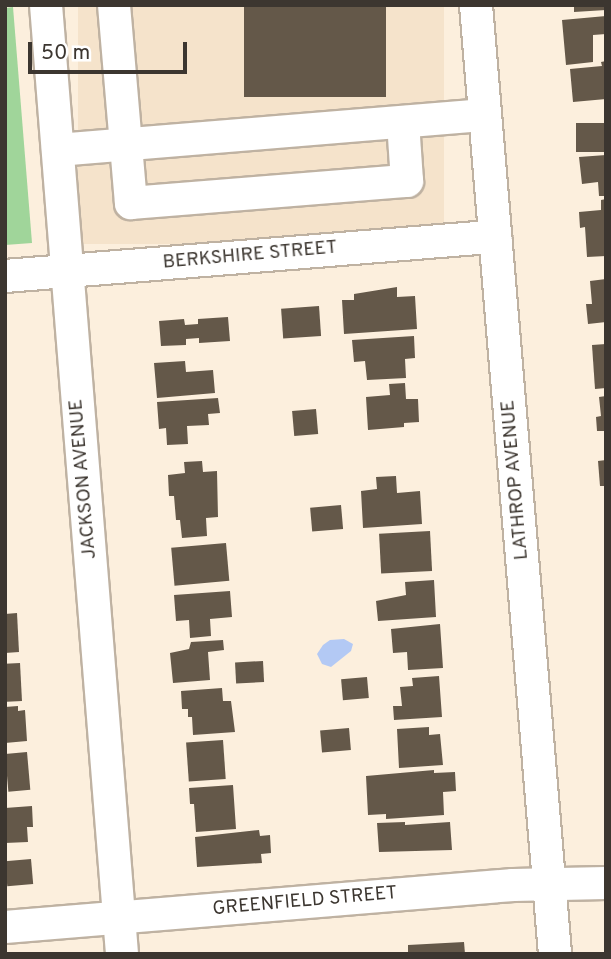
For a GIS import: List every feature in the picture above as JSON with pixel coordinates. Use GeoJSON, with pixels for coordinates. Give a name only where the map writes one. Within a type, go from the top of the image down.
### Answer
{"type":"FeatureCollection","features":[{"type":"Feature","properties":{"kind":"street","name":"JACKSON AVENUE"},"geometry":{"type":"LineString","coordinates":[[46,5],[122,954]]}},
{"type":"Feature","properties":{"kind":"street"},"geometry":{"type":"LineString","coordinates":[[114,5],[131,203],[407,181],[403,122]]}},
{"type":"Feature","properties":{"kind":"street","name":"LATHROP AVENUE"},"geometry":{"type":"LineString","coordinates":[[477,5],[555,954]]}},
{"type":"Feature","properties":{"kind":"street"},"geometry":{"type":"LineString","coordinates":[[58,150],[485,115]]}},
{"type":"Feature","properties":{"kind":"street","name":"BERKSHIRE STREET"},"geometry":{"type":"LineString","coordinates":[[5,276],[495,237]]}},
{"type":"Feature","properties":{"kind":"street","name":"GREENFIELD STREET"},"geometry":{"type":"LineString","coordinates":[[5,927],[513,885],[606,883]]}},
{"type":"Feature","properties":{"kind":"shaded area"},"geometry":{"type":"Polygon","coordinates":[[[78,5],[444,5],[444,244],[78,244],[78,5]]]}},
{"type":"Feature","properties":{"kind":"green space"},"geometry":{"type":"Polygon","coordinates":[[[13,7],[32,243],[5,245],[5,8],[13,7]]]}},
{"type":"Feature","properties":{"kind":"water"},"geometry":{"type":"Polygon","coordinates":[[[344,639],[353,644],[351,651],[331,667],[322,664],[317,654],[323,645],[330,640],[344,639]]]}},
{"type":"Feature","properties":{"kind":"building"},"geometry":{"type":"Polygon","coordinates":[[[244,5],[386,5],[386,97],[244,97],[244,5]]]}},
{"type":"Feature","properties":{"kind":"building"},"geometry":{"type":"Polygon","coordinates":[[[574,5],[606,5],[606,10],[574,12],[574,5]]]}},
{"type":"Feature","properties":{"kind":"building"},"geometry":{"type":"Polygon","coordinates":[[[606,16],[606,34],[593,35],[593,62],[566,65],[562,20],[606,16]]]}},
{"type":"Feature","properties":{"kind":"building"},"geometry":{"type":"Polygon","coordinates":[[[606,61],[606,99],[573,102],[570,69],[602,66],[601,62],[606,61]]]}},
{"type":"Feature","properties":{"kind":"building"},"geometry":{"type":"Polygon","coordinates":[[[576,123],[606,123],[606,152],[576,152],[576,123]]]}},
{"type":"Feature","properties":{"kind":"building"},"geometry":{"type":"Polygon","coordinates":[[[606,155],[606,196],[599,196],[598,182],[582,184],[579,157],[606,155]]]}},
{"type":"Feature","properties":{"kind":"building"},"geometry":{"type":"Polygon","coordinates":[[[606,199],[606,256],[587,257],[585,227],[580,228],[579,212],[601,210],[601,200],[606,199]]]}},
{"type":"Feature","properties":{"kind":"building"},"geometry":{"type":"Polygon","coordinates":[[[606,279],[606,322],[588,324],[586,304],[592,304],[590,281],[606,279]]]}},
{"type":"Feature","properties":{"kind":"building"},"geometry":{"type":"Polygon","coordinates":[[[397,287],[397,297],[415,296],[417,329],[344,334],[342,300],[354,300],[354,294],[397,287]]]}},
{"type":"Feature","properties":{"kind":"building"},"geometry":{"type":"Polygon","coordinates":[[[319,306],[321,336],[283,339],[281,309],[319,306]]]}},
{"type":"Feature","properties":{"kind":"building"},"geometry":{"type":"Polygon","coordinates":[[[228,317],[230,341],[199,343],[199,338],[186,339],[186,345],[161,346],[159,321],[184,319],[185,325],[198,324],[198,319],[228,317]]]}},
{"type":"Feature","properties":{"kind":"building"},"geometry":{"type":"Polygon","coordinates":[[[414,336],[415,358],[405,359],[406,378],[367,380],[365,361],[354,362],[352,340],[414,336]]]}},
{"type":"Feature","properties":{"kind":"building"},"geometry":{"type":"Polygon","coordinates":[[[606,344],[606,388],[595,389],[592,345],[606,344]]]}},
{"type":"Feature","properties":{"kind":"building"},"geometry":{"type":"Polygon","coordinates":[[[185,361],[186,372],[213,370],[215,393],[157,398],[154,363],[185,361]]]}},
{"type":"Feature","properties":{"kind":"building"},"geometry":{"type":"Polygon","coordinates":[[[405,383],[406,399],[418,399],[419,422],[404,423],[404,427],[368,430],[366,397],[390,395],[389,384],[405,383]]]}},
{"type":"Feature","properties":{"kind":"building"},"geometry":{"type":"Polygon","coordinates":[[[606,396],[606,431],[597,431],[596,417],[601,416],[599,397],[606,396]]]}},
{"type":"Feature","properties":{"kind":"building"},"geometry":{"type":"Polygon","coordinates":[[[218,398],[220,413],[208,414],[209,425],[187,426],[188,444],[167,445],[166,428],[159,429],[157,402],[218,398]]]}},
{"type":"Feature","properties":{"kind":"building"},"geometry":{"type":"Polygon","coordinates":[[[316,409],[318,434],[294,436],[292,411],[316,409]]]}},
{"type":"Feature","properties":{"kind":"building"},"geometry":{"type":"Polygon","coordinates":[[[606,460],[606,486],[600,486],[598,461],[606,460]]]}},
{"type":"Feature","properties":{"kind":"building"},"geometry":{"type":"Polygon","coordinates":[[[202,461],[203,472],[217,471],[218,517],[206,518],[207,536],[182,538],[180,520],[176,520],[174,496],[169,496],[168,475],[185,473],[184,462],[202,461]]]}},
{"type":"Feature","properties":{"kind":"building"},"geometry":{"type":"Polygon","coordinates":[[[396,476],[397,493],[420,491],[422,524],[363,528],[361,491],[377,489],[376,477],[396,476]]]}},
{"type":"Feature","properties":{"kind":"building"},"geometry":{"type":"Polygon","coordinates":[[[341,505],[343,529],[312,532],[310,508],[341,505]]]}},
{"type":"Feature","properties":{"kind":"building"},"geometry":{"type":"Polygon","coordinates":[[[430,531],[432,571],[381,574],[379,534],[430,531]]]}},
{"type":"Feature","properties":{"kind":"building"},"geometry":{"type":"Polygon","coordinates":[[[226,543],[229,581],[175,586],[171,548],[226,543]]]}},
{"type":"Feature","properties":{"kind":"building"},"geometry":{"type":"Polygon","coordinates":[[[434,580],[436,617],[378,621],[376,601],[406,595],[405,582],[434,580]]]}},
{"type":"Feature","properties":{"kind":"building"},"geometry":{"type":"Polygon","coordinates":[[[230,591],[232,617],[210,619],[211,636],[190,638],[189,620],[176,621],[174,595],[230,591]]]}},
{"type":"Feature","properties":{"kind":"building"},"geometry":{"type":"Polygon","coordinates":[[[17,613],[19,652],[5,653],[5,614],[17,613]]]}},
{"type":"Feature","properties":{"kind":"building"},"geometry":{"type":"Polygon","coordinates":[[[440,624],[443,668],[408,670],[407,652],[393,653],[391,629],[440,624]]]}},
{"type":"Feature","properties":{"kind":"building"},"geometry":{"type":"Polygon","coordinates":[[[223,640],[224,650],[208,652],[210,680],[173,683],[170,653],[189,649],[191,642],[223,640]]]}},
{"type":"Feature","properties":{"kind":"building"},"geometry":{"type":"Polygon","coordinates":[[[263,661],[264,682],[236,683],[235,662],[263,661]]]}},
{"type":"Feature","properties":{"kind":"building"},"geometry":{"type":"Polygon","coordinates":[[[20,663],[22,701],[7,702],[5,664],[20,663]]]}},
{"type":"Feature","properties":{"kind":"building"},"geometry":{"type":"Polygon","coordinates":[[[439,676],[442,717],[394,720],[393,706],[402,706],[400,687],[413,686],[412,678],[439,676]]]}},
{"type":"Feature","properties":{"kind":"building"},"geometry":{"type":"Polygon","coordinates":[[[367,677],[369,698],[343,700],[341,679],[367,677]]]}},
{"type":"Feature","properties":{"kind":"building"},"geometry":{"type":"Polygon","coordinates":[[[222,688],[223,701],[231,701],[235,732],[193,735],[192,717],[188,717],[188,709],[182,709],[181,691],[222,688]]]}},
{"type":"Feature","properties":{"kind":"building"},"geometry":{"type":"Polygon","coordinates":[[[18,706],[18,711],[25,710],[27,741],[5,743],[5,707],[18,706]]]}},
{"type":"Feature","properties":{"kind":"building"},"geometry":{"type":"Polygon","coordinates":[[[429,727],[429,735],[440,734],[443,765],[399,768],[397,729],[429,727]]]}},
{"type":"Feature","properties":{"kind":"building"},"geometry":{"type":"Polygon","coordinates":[[[349,728],[351,750],[322,752],[320,731],[349,728]]]}},
{"type":"Feature","properties":{"kind":"building"},"geometry":{"type":"Polygon","coordinates":[[[223,740],[226,779],[189,781],[186,743],[223,740]]]}},
{"type":"Feature","properties":{"kind":"building"},"geometry":{"type":"Polygon","coordinates":[[[27,752],[30,790],[8,792],[5,754],[27,752]]]}},
{"type":"Feature","properties":{"kind":"building"},"geometry":{"type":"Polygon","coordinates":[[[434,770],[434,773],[455,772],[456,791],[443,792],[444,815],[386,819],[386,814],[368,815],[366,776],[434,770]]]}},
{"type":"Feature","properties":{"kind":"building"},"geometry":{"type":"Polygon","coordinates":[[[233,785],[236,829],[196,832],[194,804],[190,804],[189,788],[233,785]]]}},
{"type":"Feature","properties":{"kind":"building"},"geometry":{"type":"Polygon","coordinates":[[[32,806],[33,827],[27,827],[28,842],[5,843],[5,808],[32,806]]]}},
{"type":"Feature","properties":{"kind":"building"},"geometry":{"type":"Polygon","coordinates":[[[405,822],[405,825],[450,822],[452,850],[379,852],[377,823],[405,822]]]}},
{"type":"Feature","properties":{"kind":"building"},"geometry":{"type":"Polygon","coordinates":[[[259,830],[260,836],[270,835],[271,853],[261,854],[262,863],[197,867],[195,837],[259,830]]]}},
{"type":"Feature","properties":{"kind":"building"},"geometry":{"type":"Polygon","coordinates":[[[31,859],[33,884],[7,886],[5,861],[31,859]]]}},
{"type":"Feature","properties":{"kind":"building"},"geometry":{"type":"Polygon","coordinates":[[[464,942],[465,954],[408,954],[408,945],[464,942]]]}}]}
